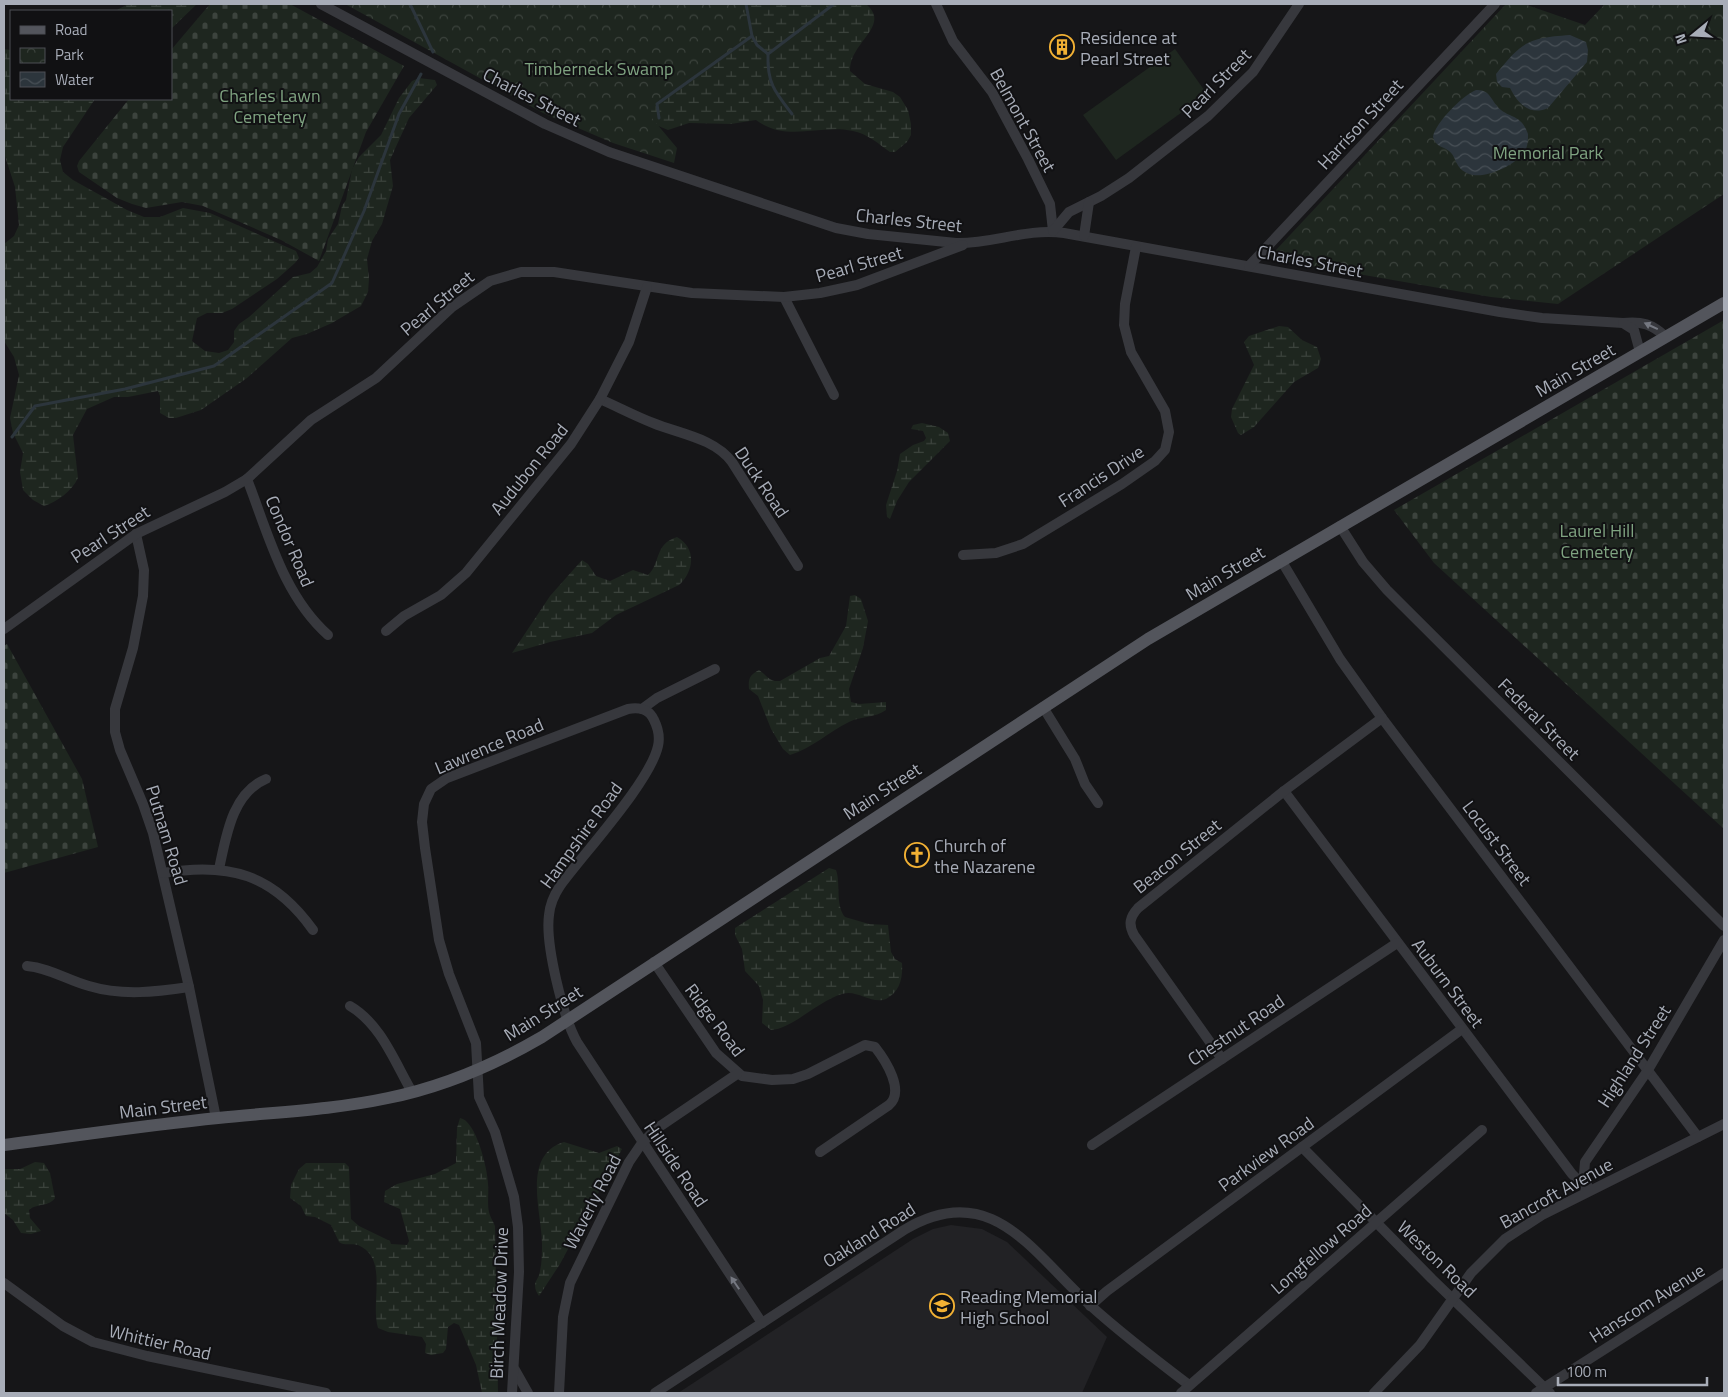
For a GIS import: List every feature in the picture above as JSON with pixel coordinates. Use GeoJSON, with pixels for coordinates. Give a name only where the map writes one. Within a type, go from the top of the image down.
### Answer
{"type":"FeatureCollection","features":[{"type":"Feature","properties":{"kind":"main road","name":"Main Street"},"geometry":{"type":"LineString","coordinates":[[4,1145],[216,1118],[354,1104],[412,1092],[478,1070],[525,1047],[1148,639],[1724,303]]}},
{"type":"Feature","properties":{"kind":"street","name":"Charles Street"},"geometry":{"type":"LineString","coordinates":[[321,4],[545,124],[609,152],[836,228],[881,235],[969,243],[1017,233],[1053,231],[1521,316],[1628,322],[1655,326],[1666,337]]}},
{"type":"Feature","properties":{"kind":"street","name":"Belmont Street"},"geometry":{"type":"LineString","coordinates":[[936,4],[953,41],[987,84],[1024,151],[1050,204],[1053,231]]}},
{"type":"Feature","properties":{"kind":"street","name":"Pearl Street"},"geometry":{"type":"LineString","coordinates":[[1053,231],[1070,212],[1106,193],[1152,161],[1214,110],[1257,67],[1299,4]]}},
{"type":"Feature","properties":{"kind":"street","name":"Harrison Street"},"geometry":{"type":"LineString","coordinates":[[1249,266],[1495,4]]}},
{"type":"Feature","properties":{"kind":"street"},"geometry":{"type":"LineString","coordinates":[[1084,236],[1089,202]]}},
{"type":"Feature","properties":{"kind":"street","name":"Pearl Street"},"geometry":{"type":"LineString","coordinates":[[4,628],[136,534],[160,521],[225,492],[247,478],[311,420],[376,378],[452,307],[490,281],[521,272],[554,272],[647,287],[726,296],[784,297],[820,293],[857,285],[969,243]]}},
{"type":"Feature","properties":{"kind":"street","name":"Francis Drive"},"geometry":{"type":"LineString","coordinates":[[963,555],[996,553],[1023,544],[1122,484],[1155,461],[1165,450],[1169,432],[1165,411],[1131,352],[1124,325],[1125,304],[1136,247]]}},
{"type":"Feature","properties":{"kind":"street","name":"Audubon Road"},"geometry":{"type":"LineString","coordinates":[[386,631],[404,616],[441,595],[466,573],[571,444],[600,398],[628,342],[647,287]]}},
{"type":"Feature","properties":{"kind":"street"},"geometry":{"type":"LineString","coordinates":[[784,297],[834,395]]}},
{"type":"Feature","properties":{"kind":"street"},"geometry":{"type":"LineString","coordinates":[[1628,322],[1635,332],[1640,352]]}},
{"type":"Feature","properties":{"kind":"street","name":"Duck Road"},"geometry":{"type":"LineString","coordinates":[[600,398],[654,424],[711,444],[724,452],[798,566]]}},
{"type":"Feature","properties":{"kind":"street","name":"Condor Road"},"geometry":{"type":"LineString","coordinates":[[247,478],[293,593],[308,615],[328,634]]}},
{"type":"Feature","properties":{"kind":"street","name":"Federal Street"},"geometry":{"type":"LineString","coordinates":[[1340,526],[1381,584],[1724,926]]}},
{"type":"Feature","properties":{"kind":"street","name":"Putnam Road"},"geometry":{"type":"LineString","coordinates":[[136,534],[144,570],[143,596],[133,648],[117,701],[114,725],[120,750],[149,819],[189,987],[216,1118]]}},
{"type":"Feature","properties":{"kind":"street","name":"Locust Street"},"geometry":{"type":"LineString","coordinates":[[1281,560],[1336,652],[1382,718],[1698,1138]]}},
{"type":"Feature","properties":{"kind":"street","name":"Lawrence Road"},"geometry":{"type":"LineString","coordinates":[[478,1070],[476,1044],[449,974],[436,927],[422,822],[426,798],[439,782],[464,770],[620,712],[635,708],[642,709],[657,698],[715,669]]}},
{"type":"Feature","properties":{"kind":"street"},"geometry":{"type":"LineString","coordinates":[[1043,707],[1075,759],[1085,784],[1098,803]]}},
{"type":"Feature","properties":{"kind":"street","name":"Hampshire Road"},"geometry":{"type":"LineString","coordinates":[[568,1020],[551,946],[548,920],[550,908],[560,886],[622,806],[651,764],[658,744],[658,732],[652,716],[642,709]]}},
{"type":"Feature","properties":{"kind":"street","name":"Beacon Street"},"geometry":{"type":"LineString","coordinates":[[1222,1059],[1134,935],[1130,922],[1138,908],[1284,791],[1382,718]]}},
{"type":"Feature","properties":{"kind":"street"},"geometry":{"type":"LineString","coordinates":[[219,869],[234,812],[247,792],[266,780]]}},
{"type":"Feature","properties":{"kind":"street","name":"Auburn Street"},"geometry":{"type":"LineString","coordinates":[[1284,791],[1462,1030],[1572,1174],[1589,1191]]}},
{"type":"Feature","properties":{"kind":"street"},"geometry":{"type":"LineString","coordinates":[[163,873],[191,869],[219,869],[243,874],[266,886],[296,909],[313,930]]}},
{"type":"Feature","properties":{"kind":"street","name":"Highland Street"},"geometry":{"type":"LineString","coordinates":[[1589,1191],[1584,1174],[1585,1162],[1648,1070],[1724,940]]}},
{"type":"Feature","properties":{"kind":"street","name":"Chestnut Road"},"geometry":{"type":"LineString","coordinates":[[1092,1145],[1397,943]]}},
{"type":"Feature","properties":{"kind":"street","name":"Ridge Road"},"geometry":{"type":"LineString","coordinates":[[654,962],[716,1053],[737,1074],[760,1080],[793,1079],[865,1045],[875,1047],[895,1084],[896,1094],[889,1105],[820,1152]]}},
{"type":"Feature","properties":{"kind":"street"},"geometry":{"type":"LineString","coordinates":[[27,966],[45,968],[78,982],[105,990],[145,993],[189,987]]}},
{"type":"Feature","properties":{"kind":"street"},"geometry":{"type":"LineString","coordinates":[[350,1006],[363,1015],[374,1028],[412,1092]]}},
{"type":"Feature","properties":{"kind":"street","name":"Hillside Road"},"geometry":{"type":"LineString","coordinates":[[568,1020],[577,1042],[762,1323]]}},
{"type":"Feature","properties":{"kind":"street","name":"Parkview Road"},"geometry":{"type":"LineString","coordinates":[[1090,1306],[1107,1290],[1462,1030]]}},
{"type":"Feature","properties":{"kind":"street","name":"Birch Meadow Drive"},"geometry":{"type":"LineString","coordinates":[[478,1070],[479,1097],[506,1161],[517,1212],[519,1272],[512,1393]]}},
{"type":"Feature","properties":{"kind":"street","name":"Waverly Road"},"geometry":{"type":"LineString","coordinates":[[559,1393],[563,1317],[570,1283],[629,1162],[642,1143],[662,1124],[737,1074]]}},
{"type":"Feature","properties":{"kind":"street","name":"Bancroft Avenue"},"geometry":{"type":"LineString","coordinates":[[1374,1393],[1420,1345],[1478,1264],[1505,1239],[1542,1215],[1724,1124]]}},
{"type":"Feature","properties":{"kind":"street","name":"Longfellow Road"},"geometry":{"type":"LineString","coordinates":[[1182,1393],[1482,1130]]}},
{"type":"Feature","properties":{"kind":"street","name":"Weston Road"},"geometry":{"type":"LineString","coordinates":[[1302,1147],[1544,1391]]}},
{"type":"Feature","properties":{"kind":"street","name":"Oakland Road"},"geometry":{"type":"LineString","coordinates":[[655,1393],[914,1224],[935,1215],[953,1212],[978,1214],[1009,1227],[1022,1236],[1090,1306],[1189,1385]]}},
{"type":"Feature","properties":{"kind":"street","name":"Hanscom Avenue"},"geometry":{"type":"LineString","coordinates":[[1544,1391],[1724,1273]]}},
{"type":"Feature","properties":{"kind":"street","name":"Whittier Road"},"geometry":{"type":"LineString","coordinates":[[4,1283],[63,1326],[93,1342],[147,1356],[326,1393]]}},
{"type":"Feature","properties":{"kind":"street"},"geometry":{"type":"LineString","coordinates":[[514,1367],[528,1393]]}},
{"type":"Feature","properties":{"kind":"shaded area","name":"Reading Memorial High School"},"geometry":{"type":"Polygon","coordinates":[[[951,1225],[982,1229],[1007,1242],[1107,1337],[1082,1393],[678,1393],[913,1239],[933,1229],[951,1225]]]}},
{"type":"Feature","properties":{"kind":"green space"},"geometry":{"type":"Polygon","coordinates":[[[128,4],[197,4],[172,28],[172,10],[117,10],[128,4]]]}},
{"type":"Feature","properties":{"kind":"green space","name":"Charles Lawn Cemetery"},"geometry":{"type":"Polygon","coordinates":[[[210,4],[290,4],[404,66],[366,132],[319,261],[281,240],[203,206],[182,202],[146,208],[132,204],[117,198],[79,172],[77,166],[79,161],[128,100],[172,100],[172,49],[210,4]]]}},
{"type":"Feature","properties":{"kind":"green space","name":"Timberneck Swamp"},"geometry":{"type":"Polygon","coordinates":[[[345,4],[740,4],[753,36],[646,111],[677,148],[674,163],[613,143],[543,113],[345,4]]]}},
{"type":"Feature","properties":{"kind":"green space"},"geometry":{"type":"Polygon","coordinates":[[[364,4],[866,4],[873,12],[874,20],[872,27],[851,61],[850,71],[865,84],[893,92],[900,97],[908,110],[911,135],[907,142],[895,152],[890,152],[858,132],[840,129],[791,132],[768,127],[756,120],[731,124],[689,123],[668,130],[364,4]]]}},
{"type":"Feature","properties":{"kind":"green space","name":"Memorial Park"},"geometry":{"type":"Polygon","coordinates":[[[1506,4],[1524,4],[1585,25],[1605,4],[1724,4],[1724,194],[1558,304],[1491,297],[1266,258],[1270,252],[1276,250],[1506,4]]]}},
{"type":"Feature","properties":{"kind":"green space"},"geometry":{"type":"Polygon","coordinates":[[[4,49],[10,50],[10,100],[94,100],[63,147],[60,160],[63,172],[73,180],[127,210],[144,217],[160,217],[183,208],[210,213],[296,251],[299,258],[277,279],[232,309],[222,313],[207,313],[197,318],[192,341],[205,351],[219,353],[228,350],[234,342],[234,331],[239,324],[293,277],[310,273],[317,267],[326,251],[328,239],[338,224],[342,206],[346,200],[352,169],[359,157],[381,135],[399,98],[412,81],[419,78],[435,80],[437,85],[409,118],[390,160],[393,186],[382,224],[372,241],[367,259],[368,292],[361,306],[332,323],[307,334],[292,338],[247,378],[201,410],[176,418],[169,418],[160,413],[160,396],[158,391],[128,397],[114,397],[87,409],[73,435],[78,478],[64,495],[44,506],[33,500],[23,490],[20,472],[23,453],[13,433],[10,418],[19,375],[14,357],[4,341],[4,244],[14,236],[19,225],[15,187],[4,153],[4,49]]]}},
{"type":"Feature","properties":{"kind":"green space"},"geometry":{"type":"Polygon","coordinates":[[[1175,49],[1207,94],[1116,160],[1083,115],[1175,49]]]}},
{"type":"Feature","properties":{"kind":"green space","name":"Laurel Hill Cemetery"},"geometry":{"type":"Polygon","coordinates":[[[1724,320],[1724,829],[1434,563],[1394,510],[1724,320]]]}},
{"type":"Feature","properties":{"kind":"green space"},"geometry":{"type":"Polygon","coordinates":[[[1279,326],[1288,327],[1302,340],[1317,347],[1321,359],[1318,368],[1294,382],[1254,427],[1241,435],[1238,433],[1231,417],[1232,409],[1254,365],[1244,342],[1249,336],[1279,326]]]}},
{"type":"Feature","properties":{"kind":"green space"},"geometry":{"type":"Polygon","coordinates":[[[922,423],[939,427],[948,433],[950,441],[909,482],[897,501],[890,519],[887,517],[886,505],[897,471],[900,454],[913,445],[924,441],[926,438],[923,431],[911,429],[913,425],[922,423]]]}},
{"type":"Feature","properties":{"kind":"green space"},"geometry":{"type":"Polygon","coordinates":[[[677,537],[688,547],[691,560],[688,574],[679,585],[616,615],[592,633],[512,653],[550,596],[582,560],[588,564],[596,576],[610,581],[633,570],[648,575],[655,565],[661,549],[670,540],[677,537]]]}},
{"type":"Feature","properties":{"kind":"green space"},"geometry":{"type":"Polygon","coordinates":[[[855,595],[861,599],[868,621],[863,648],[849,689],[851,702],[859,704],[886,702],[886,710],[849,722],[806,748],[790,755],[783,749],[771,729],[758,696],[749,689],[750,677],[759,670],[771,680],[780,681],[820,658],[829,656],[846,626],[850,596],[855,595]]]}},
{"type":"Feature","properties":{"kind":"green space"},"geometry":{"type":"Polygon","coordinates":[[[7,644],[82,779],[98,847],[4,873],[4,646],[7,644]]]}},
{"type":"Feature","properties":{"kind":"green space"},"geometry":{"type":"Polygon","coordinates":[[[829,868],[836,870],[840,907],[845,917],[869,924],[888,925],[891,952],[895,959],[902,963],[900,984],[895,993],[881,1000],[848,993],[842,994],[824,1002],[788,1025],[771,1030],[762,1023],[763,1000],[759,986],[745,971],[742,949],[735,935],[735,928],[829,868]]]}},
{"type":"Feature","properties":{"kind":"green space"},"geometry":{"type":"Polygon","coordinates":[[[460,1118],[471,1127],[480,1146],[487,1177],[489,1212],[495,1226],[498,1393],[482,1393],[476,1365],[459,1325],[454,1323],[448,1327],[446,1349],[443,1353],[431,1355],[425,1353],[426,1344],[422,1337],[388,1332],[378,1328],[376,1318],[376,1270],[373,1260],[367,1251],[358,1245],[339,1242],[331,1225],[315,1217],[306,1216],[301,1206],[290,1198],[291,1185],[299,1169],[306,1163],[345,1163],[349,1167],[351,1219],[359,1226],[390,1241],[391,1244],[407,1245],[409,1241],[400,1209],[384,1202],[385,1191],[397,1184],[435,1174],[456,1163],[457,1128],[460,1118]]]}},
{"type":"Feature","properties":{"kind":"green space"},"geometry":{"type":"Polygon","coordinates":[[[564,1142],[599,1153],[617,1146],[622,1149],[560,1264],[539,1296],[535,1285],[540,1271],[542,1252],[537,1186],[538,1172],[542,1159],[551,1149],[564,1142]]]}},
{"type":"Feature","properties":{"kind":"green space"},"geometry":{"type":"Polygon","coordinates":[[[35,1162],[44,1163],[50,1173],[55,1198],[50,1203],[36,1206],[29,1210],[30,1218],[41,1231],[31,1234],[21,1233],[13,1220],[4,1213],[4,1169],[20,1169],[35,1162]]]}},
{"type":"Feature","properties":{"kind":"water"},"geometry":{"type":"Polygon","coordinates":[[[1570,35],[1586,42],[1588,50],[1587,62],[1548,108],[1536,110],[1525,107],[1510,88],[1502,87],[1497,82],[1496,74],[1513,54],[1527,43],[1545,38],[1570,35]]]}},
{"type":"Feature","properties":{"kind":"water"},"geometry":{"type":"Polygon","coordinates":[[[1476,90],[1481,90],[1488,94],[1501,110],[1520,120],[1528,134],[1528,143],[1522,155],[1509,165],[1484,175],[1464,172],[1458,166],[1452,153],[1438,145],[1433,137],[1439,124],[1450,110],[1464,97],[1476,90]]]}},
{"type":"Feature","properties":{"kind":"waterway"},"geometry":{"type":"LineString","coordinates":[[410,4],[433,52]]}},
{"type":"Feature","properties":{"kind":"waterway"},"geometry":{"type":"LineString","coordinates":[[659,118],[657,104],[752,36],[746,4]]}},
{"type":"Feature","properties":{"kind":"waterway"},"geometry":{"type":"LineString","coordinates":[[752,36],[757,45],[768,54],[834,4]]}},
{"type":"Feature","properties":{"kind":"waterway"},"geometry":{"type":"LineString","coordinates":[[768,55],[769,73],[773,87],[792,114]]}},
{"type":"Feature","properties":{"kind":"waterway"},"geometry":{"type":"LineString","coordinates":[[12,437],[35,406],[125,389],[214,366],[332,283],[364,211],[399,114],[421,74]]}},
{"type":"Feature","properties":{"kind":"place","name":"Residence at Pearl Street"},"geometry":{"type":"Point","coordinates":[1062,47]}},
{"type":"Feature","properties":{"kind":"place","name":"Church of the Nazarene"},"geometry":{"type":"Point","coordinates":[917,855]}},
{"type":"Feature","properties":{"kind":"place","name":"Reading Memorial High School"},"geometry":{"type":"Point","coordinates":[942,1306]}}]}
